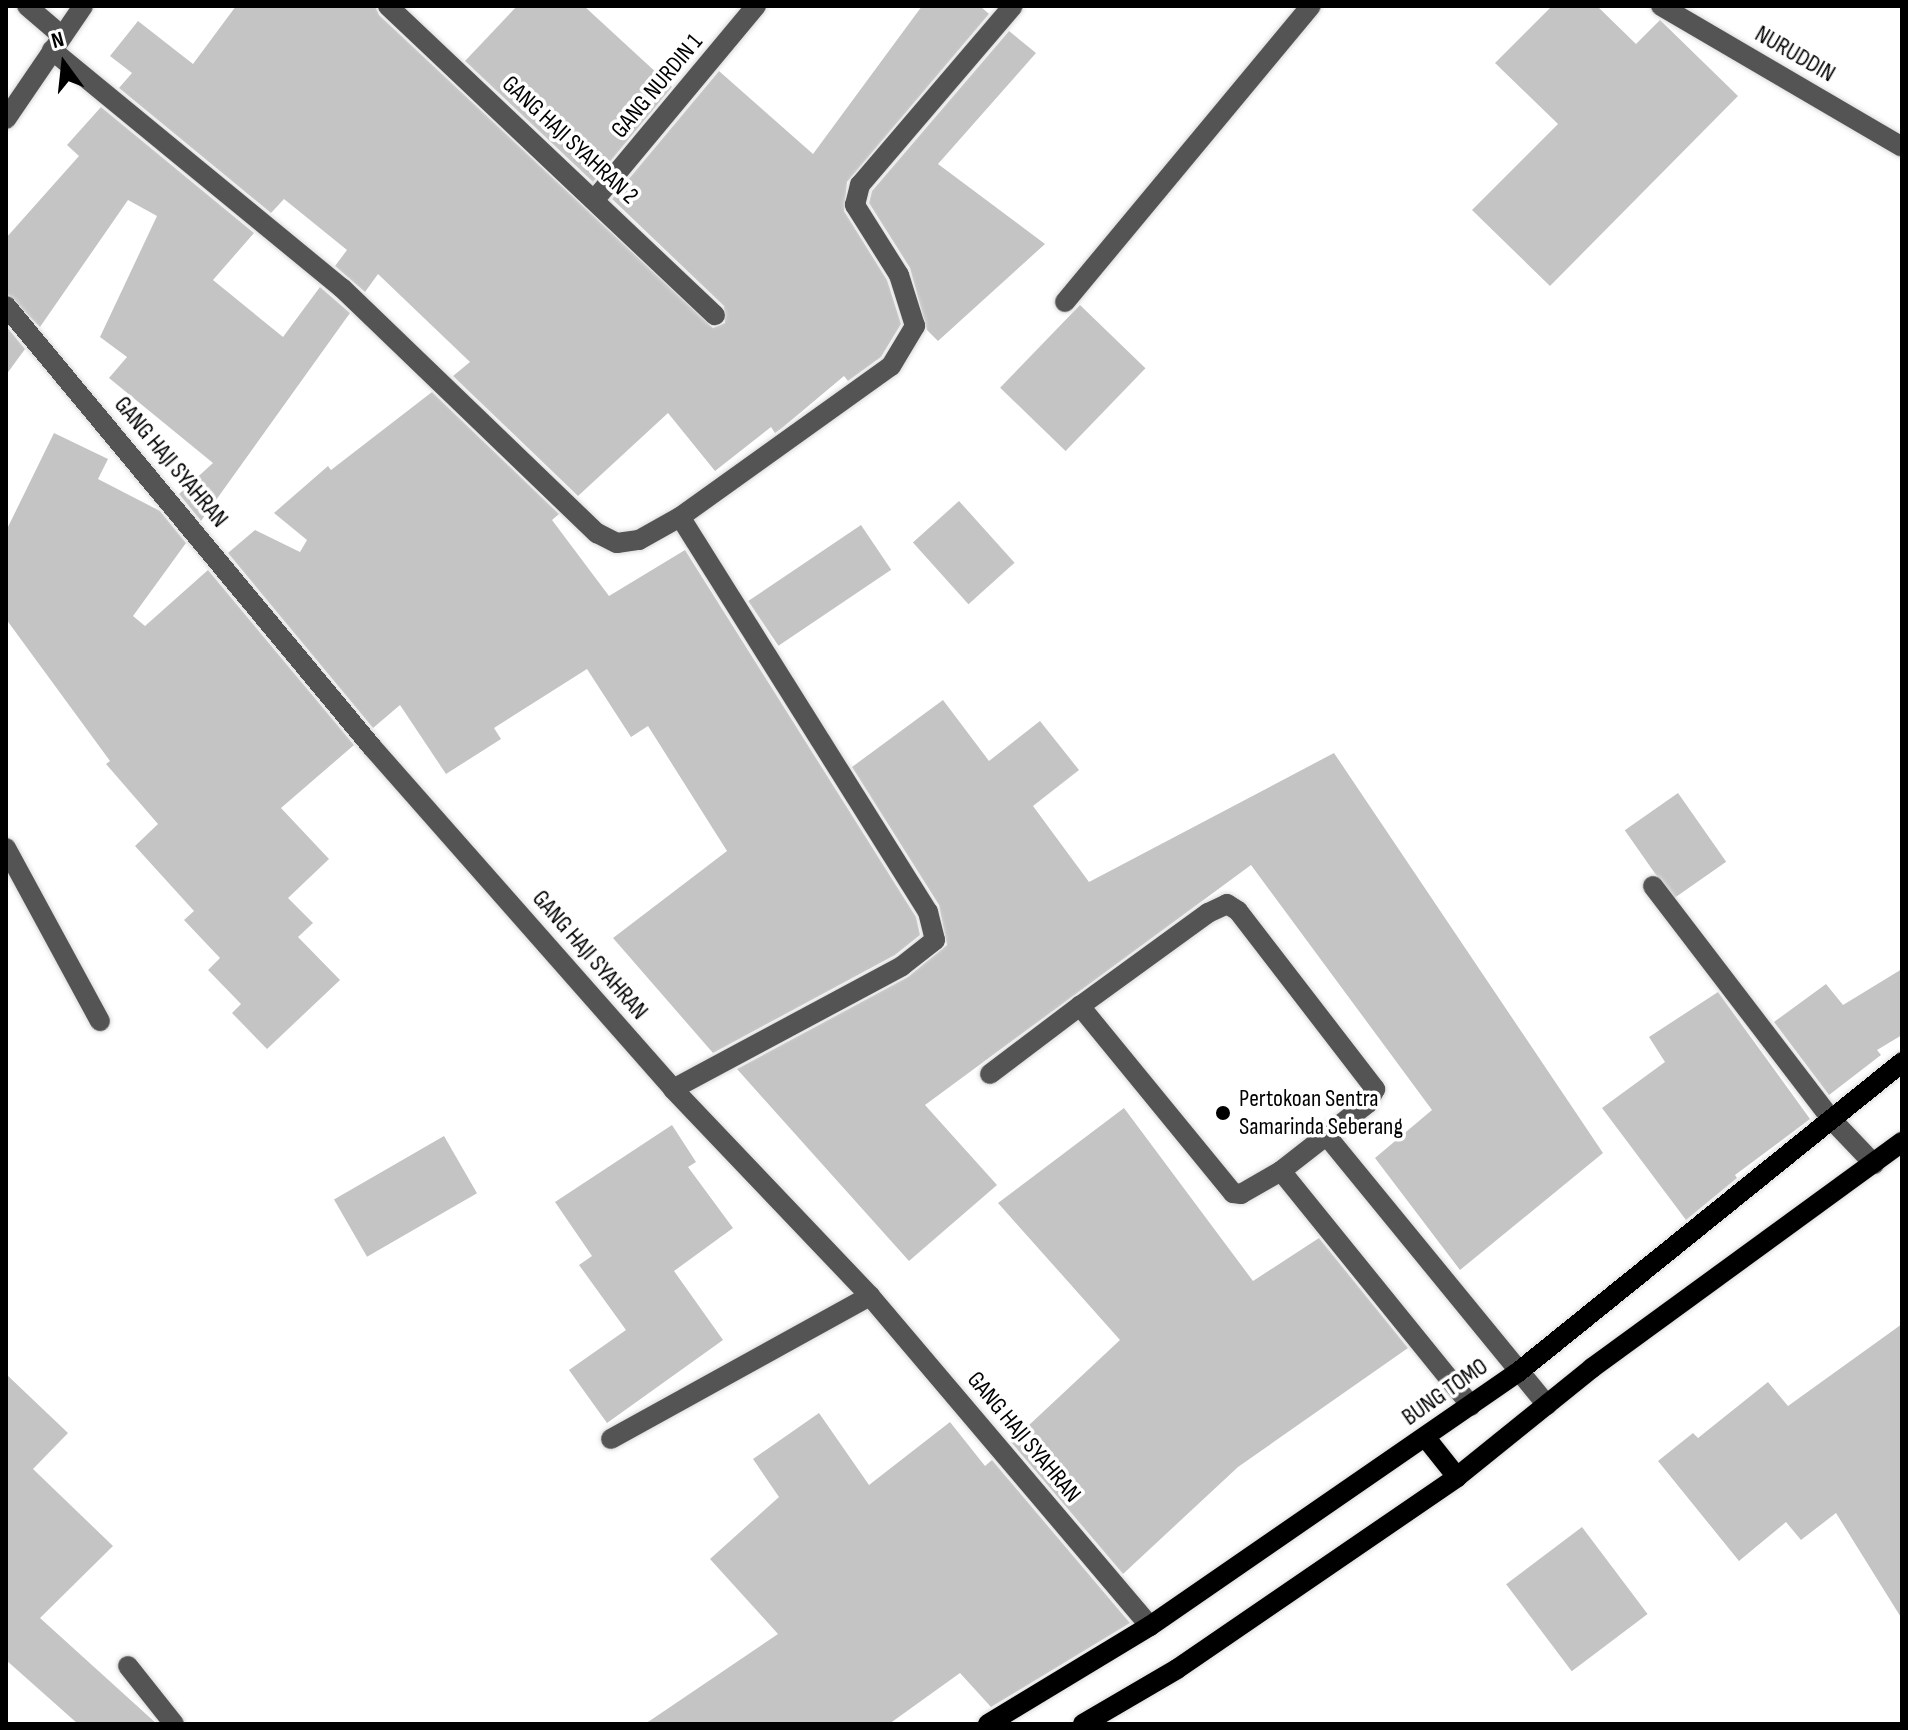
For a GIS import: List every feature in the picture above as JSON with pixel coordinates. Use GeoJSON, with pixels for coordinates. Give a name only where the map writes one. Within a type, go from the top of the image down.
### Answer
{"type":"FeatureCollection","features":[{"type":"Feature","properties":{"kind":"main road","name":"BUNG TOMO"},"geometry":{"type":"LineString","coordinates":[[988,1724],[1150,1626],[1517,1373],[1902,1062]]}},
{"type":"Feature","properties":{"kind":"main road"},"geometry":{"type":"LineString","coordinates":[[1083,1724],[1177,1669],[1457,1477],[1547,1405],[1902,1142]]}},
{"type":"Feature","properties":{"kind":"main road"},"geometry":{"type":"LineString","coordinates":[[1426,1438],[1457,1477]]}},
{"type":"Feature","properties":{"kind":"street"},"geometry":{"type":"LineString","coordinates":[[27,6],[57,43],[342,288],[597,533],[617,543],[639,540],[680,517],[891,366],[912,338],[915,326],[899,275],[855,205],[860,185],[1013,6]]}},
{"type":"Feature","properties":{"kind":"street"},"geometry":{"type":"LineString","coordinates":[[6,119],[83,6]]}},
{"type":"Feature","properties":{"kind":"street","name":"GANG HAJI SYAHRAN 2"},"geometry":{"type":"LineString","coordinates":[[388,6],[596,198],[715,315]]}},
{"type":"Feature","properties":{"kind":"street","name":"GANG NURDIN 1"},"geometry":{"type":"LineString","coordinates":[[596,198],[756,6]]}},
{"type":"Feature","properties":{"kind":"street"},"geometry":{"type":"LineString","coordinates":[[1065,302],[1311,6]]}},
{"type":"Feature","properties":{"kind":"street","name":"NURUDDIN"},"geometry":{"type":"LineString","coordinates":[[1661,6],[1902,147]]}},
{"type":"Feature","properties":{"kind":"street","name":"GANG HAJI SYAHRAN"},"geometry":{"type":"LineString","coordinates":[[6,306],[372,747],[673,1089],[870,1296],[1150,1626]]}},
{"type":"Feature","properties":{"kind":"street"},"geometry":{"type":"LineString","coordinates":[[673,1089],[902,966],[935,940],[928,912],[680,517]]}},
{"type":"Feature","properties":{"kind":"street"},"geometry":{"type":"LineString","coordinates":[[7,854],[100,1021]]}},
{"type":"Feature","properties":{"kind":"street"},"geometry":{"type":"LineString","coordinates":[[1653,886],[1832,1120],[1874,1164]]}},
{"type":"Feature","properties":{"kind":"street"},"geometry":{"type":"LineString","coordinates":[[990,1074],[1080,1006],[1227,904],[1238,911],[1375,1089],[1368,1103],[1281,1171],[1241,1194],[1233,1193],[1080,1006]]}},
{"type":"Feature","properties":{"kind":"street"},"geometry":{"type":"LineString","coordinates":[[1326,1135],[1517,1373],[1547,1405]]}},
{"type":"Feature","properties":{"kind":"street"},"geometry":{"type":"LineString","coordinates":[[1281,1171],[1471,1406]]}},
{"type":"Feature","properties":{"kind":"street"},"geometry":{"type":"LineString","coordinates":[[611,1439],[870,1296]]}},
{"type":"Feature","properties":{"kind":"street"},"geometry":{"type":"LineString","coordinates":[[128,1666],[174,1724]]}},
{"type":"Feature","properties":{"kind":"building"},"geometry":{"type":"Polygon","coordinates":[[[236,6],[375,6],[379,15],[713,328],[725,323],[724,306],[612,199],[719,71],[813,154],[922,6],[980,6],[989,14],[847,182],[844,211],[887,280],[901,324],[881,357],[848,381],[844,376],[782,428],[775,433],[771,427],[715,471],[668,413],[578,496],[453,376],[470,362],[378,274],[365,292],[335,266],[347,250],[284,199],[271,213],[119,88],[132,73],[110,56],[138,21],[193,64],[236,6]]]}},
{"type":"Feature","properties":{"kind":"building"},"geometry":{"type":"Polygon","coordinates":[[[517,6],[584,6],[672,87],[593,182],[465,61],[517,6]]]}},
{"type":"Feature","properties":{"kind":"building"},"geometry":{"type":"Polygon","coordinates":[[[1552,6],[1597,6],[1636,44],[1660,20],[1738,96],[1550,286],[1472,210],[1558,124],[1495,63],[1552,6]]]}},
{"type":"Feature","properties":{"kind":"building"},"geometry":{"type":"Polygon","coordinates":[[[1009,31],[1036,53],[938,164],[1045,244],[938,341],[927,330],[910,268],[869,203],[872,191],[1009,31]]]}},
{"type":"Feature","properties":{"kind":"building"},"geometry":{"type":"Polygon","coordinates":[[[101,107],[254,233],[213,280],[283,337],[320,287],[350,313],[201,521],[179,494],[213,463],[109,378],[127,357],[100,337],[157,216],[128,200],[40,327],[6,293],[6,238],[79,156],[67,145],[101,107]]]}},
{"type":"Feature","properties":{"kind":"building"},"geometry":{"type":"Polygon","coordinates":[[[1080,305],[1145,368],[1066,451],[1000,388],[1080,305]]]}},
{"type":"Feature","properties":{"kind":"building"},"geometry":{"type":"Polygon","coordinates":[[[6,326],[25,349],[6,375],[6,326]]]}},
{"type":"Feature","properties":{"kind":"building"},"geometry":{"type":"Polygon","coordinates":[[[432,392],[559,514],[552,520],[609,596],[685,550],[916,917],[920,935],[895,955],[713,1053],[613,938],[727,851],[648,726],[631,737],[587,669],[494,728],[501,739],[446,774],[400,705],[373,728],[228,553],[255,530],[300,552],[307,540],[274,513],[328,466],[331,470],[432,392]]]}},
{"type":"Feature","properties":{"kind":"building"},"geometry":{"type":"Polygon","coordinates":[[[54,433],[108,459],[98,479],[160,511],[186,543],[133,616],[145,626],[208,570],[354,745],[281,808],[329,859],[288,898],[313,923],[298,937],[340,980],[267,1049],[232,1013],[241,1004],[208,970],[220,958],[184,920],[194,911],[135,846],[158,824],[106,764],[110,761],[6,619],[6,531],[54,433]]]}},
{"type":"Feature","properties":{"kind":"building"},"geometry":{"type":"Polygon","coordinates":[[[959,501],[1015,563],[968,604],[913,542],[959,501]]]}},
{"type":"Feature","properties":{"kind":"building"},"geometry":{"type":"Polygon","coordinates":[[[861,525],[891,570],[778,646],[748,601],[861,525]]]}},
{"type":"Feature","properties":{"kind":"building"},"geometry":{"type":"Polygon","coordinates":[[[943,700],[989,761],[1040,721],[1079,770],[1033,806],[1089,882],[1334,753],[1603,1153],[1460,1270],[1375,1158],[1432,1110],[1251,865],[925,1105],[997,1185],[909,1261],[737,1069],[908,977],[947,945],[939,905],[852,767],[943,700]]]}},
{"type":"Feature","properties":{"kind":"building"},"geometry":{"type":"Polygon","coordinates":[[[1678,793],[1726,862],[1673,899],[1625,830],[1678,793]]]}},
{"type":"Feature","properties":{"kind":"building"},"geometry":{"type":"Polygon","coordinates":[[[1902,969],[1902,1035],[1877,1050],[1881,1055],[1829,1095],[1774,1022],[1826,984],[1843,1005],[1902,969]]]}},
{"type":"Feature","properties":{"kind":"building"},"geometry":{"type":"Polygon","coordinates":[[[1718,992],[1810,1119],[1735,1175],[1737,1178],[1686,1220],[1602,1108],[1665,1062],[1649,1037],[1718,992]]]}},
{"type":"Feature","properties":{"kind":"building"},"geometry":{"type":"Polygon","coordinates":[[[1124,1108],[1253,1281],[1319,1238],[1408,1348],[1238,1467],[1123,1574],[1011,1442],[1120,1340],[998,1203],[1124,1108]]]}},
{"type":"Feature","properties":{"kind":"building"},"geometry":{"type":"Polygon","coordinates":[[[672,1125],[696,1162],[688,1167],[733,1228],[674,1271],[723,1340],[607,1423],[569,1370],[626,1330],[579,1265],[592,1256],[555,1202],[672,1125]]]}},
{"type":"Feature","properties":{"kind":"building"},"geometry":{"type":"Polygon","coordinates":[[[444,1136],[477,1193],[367,1257],[334,1200],[444,1136]]]}},
{"type":"Feature","properties":{"kind":"building"},"geometry":{"type":"Polygon","coordinates":[[[1902,1324],[1902,1619],[1836,1513],[1801,1540],[1786,1522],[1739,1561],[1658,1461],[1693,1433],[1698,1438],[1768,1382],[1788,1406],[1902,1324]]]}},
{"type":"Feature","properties":{"kind":"building"},"geometry":{"type":"Polygon","coordinates":[[[6,1374],[68,1433],[33,1469],[113,1546],[40,1618],[157,1724],[78,1724],[6,1660],[6,1374]]]}},
{"type":"Feature","properties":{"kind":"building"},"geometry":{"type":"Polygon","coordinates":[[[819,1413],[869,1485],[950,1422],[985,1466],[992,1460],[1130,1623],[991,1707],[960,1673],[889,1724],[645,1724],[778,1634],[710,1559],[779,1497],[753,1459],[819,1413]]]}},
{"type":"Feature","properties":{"kind":"building"},"geometry":{"type":"Polygon","coordinates":[[[1582,1527],[1648,1614],[1572,1671],[1506,1584],[1582,1527]]]}},
{"type":"Feature","properties":{"kind":"place","name":"Pertokoan Sentra Samarinda Seberang"},"geometry":{"type":"Point","coordinates":[1223,1113]}}]}
